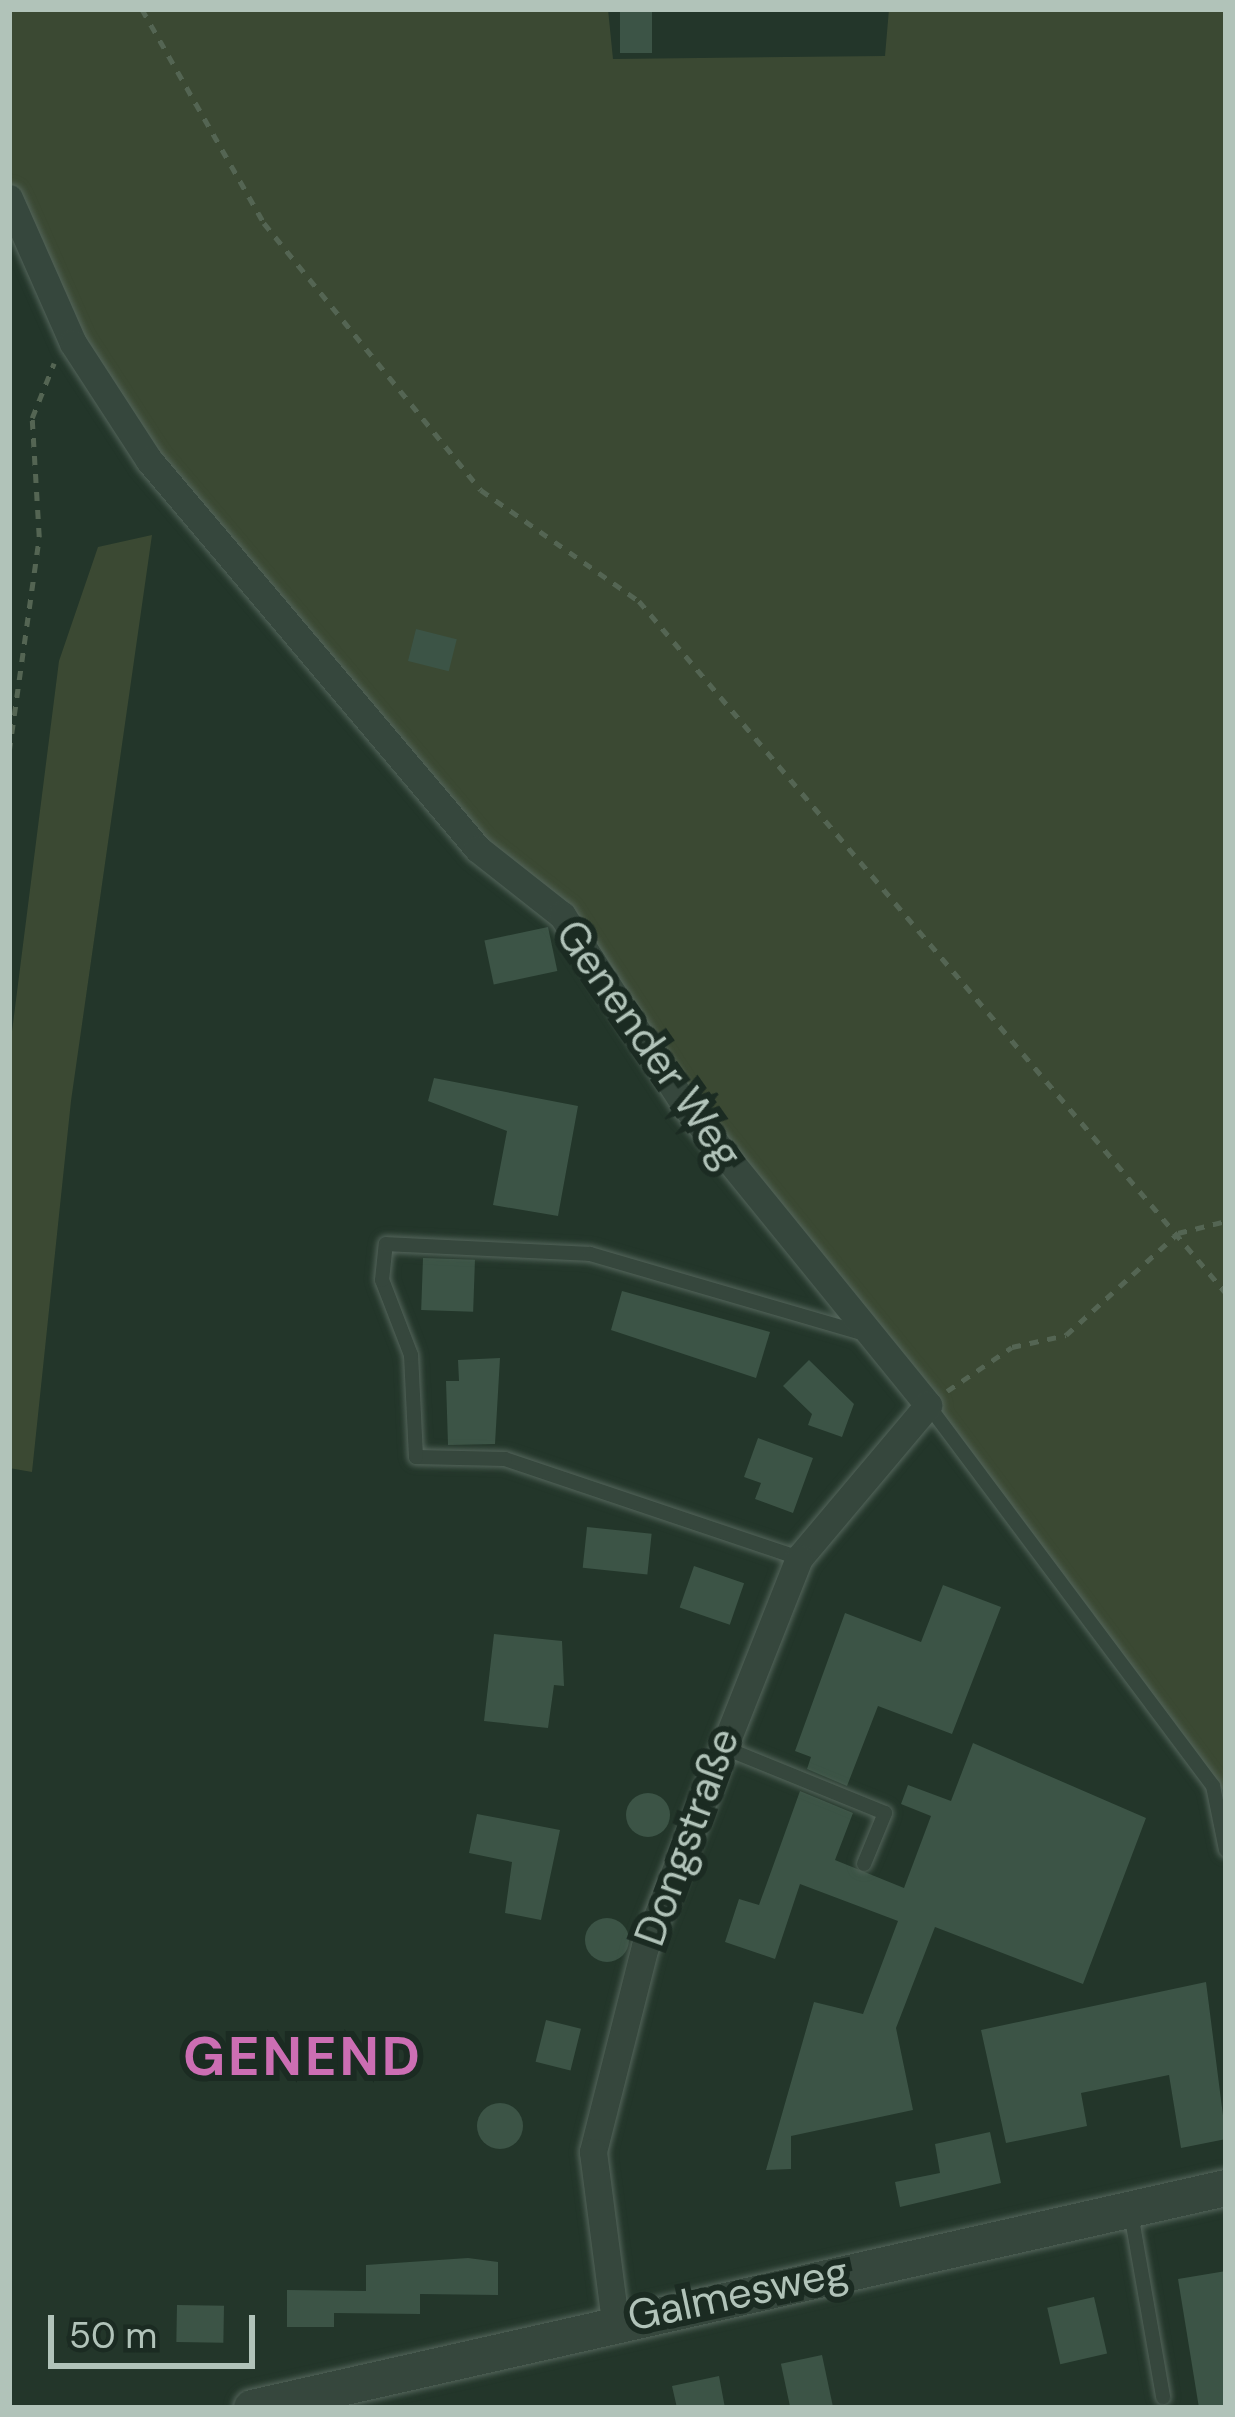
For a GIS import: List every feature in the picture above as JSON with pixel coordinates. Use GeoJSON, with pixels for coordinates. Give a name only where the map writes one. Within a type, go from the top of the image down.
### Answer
{"type":"FeatureCollection","features":[{"type":"Feature","properties":{"kind":"street","name":"Genender Weg"},"geometry":{"type":"LineString","coordinates":[[9,198],[74,343],[149,460],[318,669],[478,849],[562,915],[686,1107],[928,1405]]}},
{"type":"Feature","properties":{"kind":"street","name":"Dongstraße"},"geometry":{"type":"LineString","coordinates":[[616,2321],[593,2195],[599,2104],[720,1746],[799,1558],[928,1405]]}},
{"type":"Feature","properties":{"kind":"street","name":"Galmesweg"},"geometry":{"type":"LineString","coordinates":[[266,2406],[616,2321],[1226,2188]]}},
{"type":"Feature","properties":{"kind":"lane"},"geometry":{"type":"LineString","coordinates":[[799,1558],[505,1459],[416,1457],[411,1355],[382,1280],[386,1244],[590,1254],[873,1336]]}},
{"type":"Feature","properties":{"kind":"lane","name":"Genender Weg"},"geometry":{"type":"LineString","coordinates":[[928,1405],[1213,1786],[1226,1850]]}},
{"type":"Feature","properties":{"kind":"lane"},"geometry":{"type":"LineString","coordinates":[[720,1746],[885,1813],[864,1864]]}},
{"type":"Feature","properties":{"kind":"lane"},"geometry":{"type":"LineString","coordinates":[[1130,2208],[1163,2397]]}},
{"type":"Feature","properties":{"kind":"path"},"geometry":{"type":"LineString","coordinates":[[142,9],[265,223],[481,490],[639,601],[1226,1293]]}},
{"type":"Feature","properties":{"kind":"path"},"geometry":{"type":"LineString","coordinates":[[9,751],[39,537],[32,418],[41,382],[74,343]]}},
{"type":"Feature","properties":{"kind":"path"},"geometry":{"type":"LineString","coordinates":[[928,1405],[1012,1347],[1066,1335],[1178,1233],[1226,1221]]}},
{"type":"Feature","properties":{"kind":"green space"},"geometry":{"type":"Polygon","coordinates":[[[9,9],[608,9],[613,59],[885,56],[889,9],[1226,9],[1226,1794],[686,1107],[562,915],[478,849],[149,460],[9,198],[9,9]]]}},
{"type":"Feature","properties":{"kind":"green space"},"geometry":{"type":"Polygon","coordinates":[[[152,535],[71,1101],[32,1472],[9,1468],[9,1055],[59,661],[98,547],[152,535]]]}},
{"type":"Feature","properties":{"kind":"building"},"geometry":{"type":"Polygon","coordinates":[[[620,9],[652,9],[652,53],[620,53],[620,9]]]}},
{"type":"Feature","properties":{"kind":"building"},"geometry":{"type":"Polygon","coordinates":[[[416,629],[457,639],[449,671],[408,661],[416,629]]]}},
{"type":"Feature","properties":{"kind":"building"},"geometry":{"type":"Polygon","coordinates":[[[548,927],[557,971],[494,985],[484,941],[548,927]]]}},
{"type":"Feature","properties":{"kind":"building"},"geometry":{"type":"Polygon","coordinates":[[[434,1078],[578,1106],[558,1216],[493,1205],[507,1131],[428,1101],[434,1078]]]}},
{"type":"Feature","properties":{"kind":"building"},"geometry":{"type":"Polygon","coordinates":[[[423,1258],[475,1260],[473,1312],[421,1310],[423,1258]]]}},
{"type":"Feature","properties":{"kind":"building"},"geometry":{"type":"Polygon","coordinates":[[[622,1291],[770,1332],[756,1378],[611,1330],[622,1291]]]}},
{"type":"Feature","properties":{"kind":"building"},"geometry":{"type":"Polygon","coordinates":[[[500,1358],[495,1444],[448,1445],[446,1381],[459,1381],[458,1360],[500,1358]]]}},
{"type":"Feature","properties":{"kind":"building"},"geometry":{"type":"Polygon","coordinates":[[[809,1360],[854,1404],[842,1437],[808,1425],[812,1414],[783,1386],[809,1360]]]}},
{"type":"Feature","properties":{"kind":"building"},"geometry":{"type":"Polygon","coordinates":[[[758,1438],[813,1458],[793,1513],[755,1499],[761,1483],[744,1477],[758,1438]]]}},
{"type":"Feature","properties":{"kind":"building"},"geometry":{"type":"Polygon","coordinates":[[[587,1527],[652,1534],[647,1575],[583,1568],[587,1527]]]}},
{"type":"Feature","properties":{"kind":"building"},"geometry":{"type":"Polygon","coordinates":[[[694,1566],[744,1583],[730,1625],[680,1608],[694,1566]]]}},
{"type":"Feature","properties":{"kind":"building"},"geometry":{"type":"Polygon","coordinates":[[[943,1585],[1001,1607],[952,1734],[878,1706],[847,1786],[807,1769],[811,1757],[795,1751],[845,1613],[921,1642],[943,1585]]]}},
{"type":"Feature","properties":{"kind":"building"},"geometry":{"type":"Polygon","coordinates":[[[494,1634],[562,1641],[564,1686],[554,1685],[548,1728],[484,1721],[494,1634]]]}},
{"type":"Feature","properties":{"kind":"building"},"geometry":{"type":"Polygon","coordinates":[[[973,1743],[1146,1818],[1083,1984],[935,1927],[896,2028],[913,2110],[791,2136],[791,2169],[766,2170],[814,2002],[863,2014],[898,1921],[800,1884],[775,1959],[725,1942],[739,1899],[759,1905],[800,1791],[853,1813],[835,1860],[904,1888],[931,1816],[901,1804],[908,1785],[951,1801],[973,1743]]]}},
{"type":"Feature","properties":{"kind":"building"},"geometry":{"type":"Polygon","coordinates":[[[648,1793],[664,1799],[670,1815],[664,1831],[648,1837],[632,1831],[626,1815],[632,1799],[648,1793]]]}},
{"type":"Feature","properties":{"kind":"building"},"geometry":{"type":"Polygon","coordinates":[[[477,1814],[560,1830],[541,1920],[505,1913],[512,1862],[469,1853],[477,1814]]]}},
{"type":"Feature","properties":{"kind":"building"},"geometry":{"type":"Polygon","coordinates":[[[607,1918],[623,1924],[629,1940],[623,1956],[607,1962],[591,1956],[585,1940],[591,1924],[607,1918]]]}},
{"type":"Feature","properties":{"kind":"building"},"geometry":{"type":"Polygon","coordinates":[[[1206,1982],[1226,2139],[1181,2148],[1169,2075],[1081,2093],[1087,2126],[1006,2143],[981,2030],[1206,1982]]]}},
{"type":"Feature","properties":{"kind":"building"},"geometry":{"type":"Polygon","coordinates":[[[546,2020],[581,2029],[571,2070],[536,2062],[546,2020]]]}},
{"type":"Feature","properties":{"kind":"building"},"geometry":{"type":"Polygon","coordinates":[[[500,2103],[517,2109],[523,2126],[517,2143],[500,2149],[483,2143],[477,2126],[483,2109],[500,2103]]]}},
{"type":"Feature","properties":{"kind":"building"},"geometry":{"type":"Polygon","coordinates":[[[990,2132],[1001,2183],[900,2207],[895,2182],[940,2173],[935,2144],[990,2132]]]}},
{"type":"Feature","properties":{"kind":"building"},"geometry":{"type":"Polygon","coordinates":[[[468,2258],[498,2262],[498,2295],[420,2294],[420,2314],[334,2313],[334,2327],[287,2327],[287,2290],[366,2291],[366,2265],[468,2258]]]}},
{"type":"Feature","properties":{"kind":"building"},"geometry":{"type":"Polygon","coordinates":[[[1226,2271],[1226,2408],[1199,2408],[1178,2279],[1226,2271]]]}},
{"type":"Feature","properties":{"kind":"building"},"geometry":{"type":"Polygon","coordinates":[[[1094,2297],[1107,2354],[1060,2364],[1047,2308],[1094,2297]]]}},
{"type":"Feature","properties":{"kind":"building"},"geometry":{"type":"Polygon","coordinates":[[[177,2305],[224,2306],[223,2343],[176,2342],[177,2305]]]}},
{"type":"Feature","properties":{"kind":"building"},"geometry":{"type":"Polygon","coordinates":[[[822,2355],[833,2405],[790,2408],[781,2364],[822,2355]]]}},
{"type":"Feature","properties":{"kind":"building"},"geometry":{"type":"Polygon","coordinates":[[[719,2376],[725,2408],[677,2408],[672,2386],[719,2376]]]}},
{"type":"Feature","properties":{"kind":"district","name":"GENEND"},"geometry":{"type":"Point","coordinates":[303,2057]}}]}
